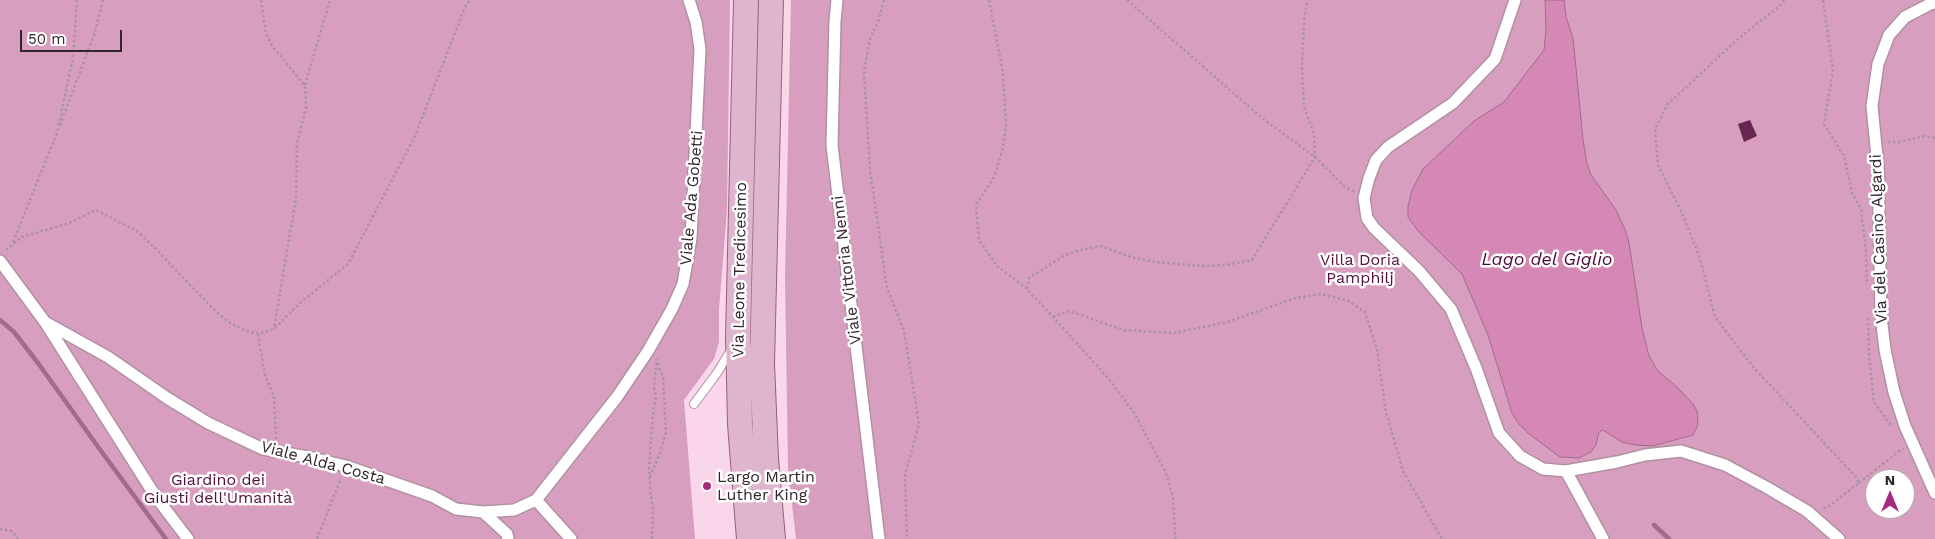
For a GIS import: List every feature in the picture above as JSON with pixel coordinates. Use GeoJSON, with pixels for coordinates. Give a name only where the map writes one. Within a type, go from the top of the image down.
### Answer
{"type":"FeatureCollection","features":[{"type":"Feature","properties":{"kind":"main road","name":"Via Leone Tredicesimo"},"geometry":{"type":"LineString","coordinates":[[746,0],[738,337],[740,424],[749,539]]}},
{"type":"Feature","properties":{"kind":"main road","name":"Via Leone Tredicesimo"},"geometry":{"type":"LineString","coordinates":[[771,0],[762,363],[766,460],[773,539]]}},
{"type":"Feature","properties":{"kind":"street","name":"Viale Ada Gobetti"},"geometry":{"type":"LineString","coordinates":[[536,500],[616,397],[654,341],[672,310],[683,284],[691,238],[700,50],[696,22],[689,0]]}},
{"type":"Feature","properties":{"kind":"street","name":"Viale Vittoria Nenni"},"geometry":{"type":"LineString","coordinates":[[837,0],[832,145],[878,539]]}},
{"type":"Feature","properties":{"kind":"street"},"geometry":{"type":"LineString","coordinates":[[1515,0],[1494,59],[1452,103],[1388,147],[1376,160],[1364,198],[1367,218],[1374,228],[1419,270],[1451,309],[1476,368],[1499,433],[1520,456],[1543,469],[1566,471],[1645,455],[1681,451],[1725,465],[1806,511],[1839,539]]}},
{"type":"Feature","properties":{"kind":"street","name":"Via del Casino Algardi"},"geometry":{"type":"LineString","coordinates":[[1935,4],[1930,4],[1905,17],[1888,35],[1878,64],[1872,106],[1878,189],[1880,316],[1885,350],[1894,392],[1905,426],[1935,493]]}},
{"type":"Feature","properties":{"kind":"street"},"geometry":{"type":"LineString","coordinates":[[0,261],[45,322],[156,497],[188,539]]}},
{"type":"Feature","properties":{"kind":"street","name":"Viale Alda Costa"},"geometry":{"type":"LineString","coordinates":[[45,322],[108,358],[208,423],[263,449],[308,456],[346,466],[432,496],[456,509],[484,512],[514,510],[536,500]]}},
{"type":"Feature","properties":{"kind":"street"},"geometry":{"type":"LineString","coordinates":[[1566,471],[1603,539]]}},
{"type":"Feature","properties":{"kind":"street"},"geometry":{"type":"LineString","coordinates":[[536,500],[571,539]]}},
{"type":"Feature","properties":{"kind":"street"},"geometry":{"type":"LineString","coordinates":[[484,512],[507,534],[508,539]]}},
{"type":"Feature","properties":{"kind":"lane"},"geometry":{"type":"LineString","coordinates":[[694,404],[717,372],[738,337]]}},
{"type":"Feature","properties":{"kind":"path"},"geometry":{"type":"LineString","coordinates":[[57,134],[73,58],[77,0]]}},
{"type":"Feature","properties":{"kind":"path"},"geometry":{"type":"LineString","coordinates":[[103,0],[94,35],[13,244],[22,237],[69,223],[96,210],[137,231],[213,309],[230,323],[246,331],[258,334],[274,329],[301,302],[348,264],[415,136],[465,7],[470,0]]}},
{"type":"Feature","properties":{"kind":"path"},"geometry":{"type":"LineString","coordinates":[[261,0],[266,34],[273,47],[305,86]]}},
{"type":"Feature","properties":{"kind":"path"},"geometry":{"type":"LineString","coordinates":[[274,329],[296,198],[297,144],[306,108],[305,86],[330,0]]}},
{"type":"Feature","properties":{"kind":"path"},"geometry":{"type":"LineString","coordinates":[[884,0],[879,18],[870,38],[864,71],[870,170],[886,288],[904,331],[919,424],[905,475],[907,539]]}},
{"type":"Feature","properties":{"kind":"path"},"geometry":{"type":"LineString","coordinates":[[989,0],[1003,73],[1006,125],[1003,148],[994,177],[976,205],[979,240],[997,266],[1027,289],[1053,316],[1108,378],[1135,414],[1166,473],[1173,498],[1176,539]]}},
{"type":"Feature","properties":{"kind":"path"},"geometry":{"type":"LineString","coordinates":[[1127,0],[1262,118],[1315,157],[1344,186],[1364,198]]}},
{"type":"Feature","properties":{"kind":"path"},"geometry":{"type":"LineString","coordinates":[[1027,289],[1029,278],[1065,255],[1101,246],[1131,257],[1155,262],[1202,266],[1226,265],[1252,260],[1315,157],[1314,134],[1304,107],[1303,49],[1307,0]]}},
{"type":"Feature","properties":{"kind":"path"},"geometry":{"type":"LineString","coordinates":[[1784,0],[1782,4],[1738,39],[1668,104],[1655,129],[1658,165],[1681,211],[1700,258],[1715,316],[1754,368],[1856,477],[1859,483]]}},
{"type":"Feature","properties":{"kind":"path"},"geometry":{"type":"LineString","coordinates":[[1823,0],[1833,71],[1824,124],[1844,156],[1852,193],[1861,209],[1866,251],[1867,289]]}},
{"type":"Feature","properties":{"kind":"path"},"geometry":{"type":"LineString","coordinates":[[1875,143],[1899,142],[1925,136],[1935,138]]}},
{"type":"Feature","properties":{"kind":"path"},"geometry":{"type":"LineString","coordinates":[[1053,316],[1069,311],[1124,330],[1174,333],[1227,322],[1296,298],[1321,294],[1349,301],[1364,312],[1377,350],[1386,412],[1403,471],[1442,539]]}},
{"type":"Feature","properties":{"kind":"path"},"geometry":{"type":"LineString","coordinates":[[1868,317],[1869,355],[1874,402],[1891,426]]}},
{"type":"Feature","properties":{"kind":"path"},"geometry":{"type":"LineString","coordinates":[[258,334],[265,376],[274,396],[277,452]]}},
{"type":"Feature","properties":{"kind":"path"},"geometry":{"type":"LineString","coordinates":[[649,480],[666,432],[663,377],[657,360],[654,341]]}},
{"type":"Feature","properties":{"kind":"path"},"geometry":{"type":"LineString","coordinates":[[652,539],[653,511],[649,480],[652,425],[656,401],[654,386],[657,360]]}},
{"type":"Feature","properties":{"kind":"path"},"geometry":{"type":"LineString","coordinates":[[1806,511],[1828,507],[1904,446]]}},
{"type":"Feature","properties":{"kind":"path"},"geometry":{"type":"LineString","coordinates":[[317,539],[346,466]]}},
{"type":"Feature","properties":{"kind":"path"},"geometry":{"type":"LineString","coordinates":[[0,529],[12,531],[18,539]]}},
{"type":"Feature","properties":{"kind":"green space","name":"Giardino dei Giusti dell'Umanità"},"geometry":{"type":"Polygon","coordinates":[[[0,0],[730,0],[727,210],[719,309],[719,342],[714,359],[684,400],[695,539],[0,539],[0,0]]]}},
{"type":"Feature","properties":{"kind":"green space","name":"Villa Doria Pamphilj"},"geometry":{"type":"Polygon","coordinates":[[[791,0],[1935,0],[1935,539],[796,539],[788,469],[785,277],[791,0]]]}},
{"type":"Feature","properties":{"kind":"water","name":"Lago del Giglio"},"geometry":{"type":"Polygon","coordinates":[[[1545,0],[1564,0],[1566,17],[1573,38],[1587,164],[1591,175],[1616,210],[1626,232],[1642,328],[1649,356],[1658,371],[1678,388],[1697,411],[1697,427],[1693,435],[1653,446],[1635,445],[1622,442],[1603,430],[1599,432],[1596,445],[1591,452],[1579,458],[1560,457],[1529,434],[1512,413],[1488,335],[1462,274],[1418,231],[1408,217],[1408,206],[1412,190],[1423,169],[1474,121],[1504,102],[1544,50],[1546,30],[1545,0]]]}},
{"type":"Feature","properties":{"kind":"building"},"geometry":{"type":"Polygon","coordinates":[[[1750,120],[1757,136],[1744,142],[1738,124],[1750,120]]]}},
{"type":"Feature","properties":{"kind":"waterway"},"geometry":{"type":"LineString","coordinates":[[0,320],[14,332],[38,363],[166,539]]}},
{"type":"Feature","properties":{"kind":"waterway"},"geometry":{"type":"LineString","coordinates":[[1654,525],[1669,539]]}},
{"type":"Feature","properties":{"kind":"place","name":"Largo Martin Luther King"},"geometry":{"type":"Point","coordinates":[707,486]}}]}
